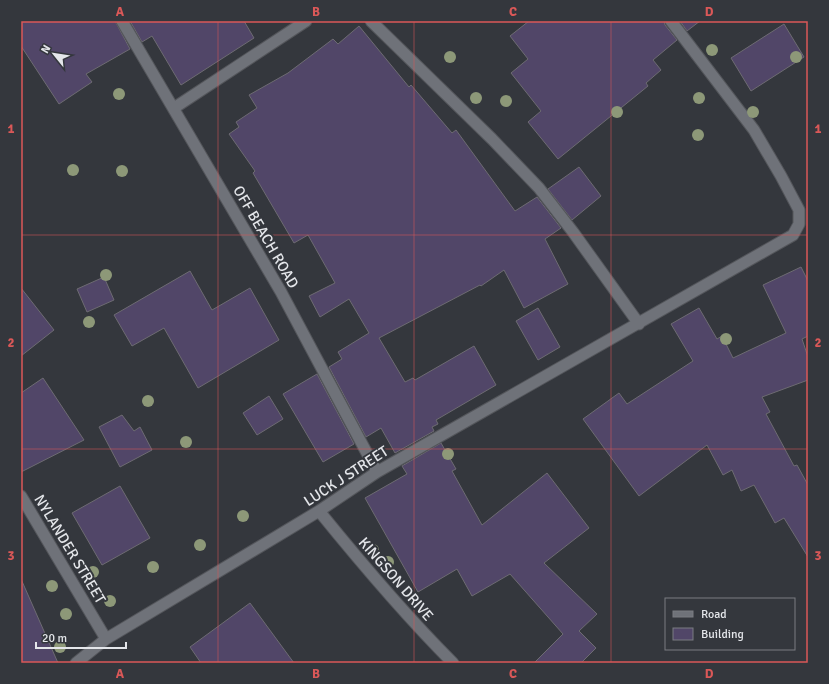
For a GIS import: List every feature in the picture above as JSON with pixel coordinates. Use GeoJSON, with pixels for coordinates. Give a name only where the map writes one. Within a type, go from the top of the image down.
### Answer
{"type":"FeatureCollection","features":[{"type":"Feature","properties":{"kind":"street","name":"OFF BEACH ROAD"},"geometry":{"type":"LineString","coordinates":[[122,21],[281,292],[377,472]]}},
{"type":"Feature","properties":{"kind":"street"},"geometry":{"type":"LineString","coordinates":[[174,108],[306,21]]}},
{"type":"Feature","properties":{"kind":"street"},"geometry":{"type":"LineString","coordinates":[[371,21],[539,188],[573,232],[639,324]]}},
{"type":"Feature","properties":{"kind":"street","name":"LUCK J STREET"},"geometry":{"type":"LineString","coordinates":[[76,663],[106,638],[319,511],[377,472],[793,235],[799,224],[799,210],[781,176],[754,130],[671,21]]}},
{"type":"Feature","properties":{"kind":"street","name":"NYLANDER STREET"},"geometry":{"type":"LineString","coordinates":[[21,496],[106,638]]}},
{"type":"Feature","properties":{"kind":"street","name":"KINGSON DRIVE"},"geometry":{"type":"LineString","coordinates":[[319,511],[357,558],[415,624],[453,663]]}},
{"type":"Feature","properties":{"kind":"building"},"geometry":{"type":"Polygon","coordinates":[[[21,21],[115,21],[130,49],[86,74],[92,82],[59,104],[21,46],[21,21]]]}},
{"type":"Feature","properties":{"kind":"building"},"geometry":{"type":"Polygon","coordinates":[[[130,21],[244,21],[254,38],[181,85],[152,36],[142,42],[130,21]]]}},
{"type":"Feature","properties":{"kind":"building"},"geometry":{"type":"Polygon","coordinates":[[[529,21],[664,21],[665,25],[677,40],[653,60],[661,70],[646,83],[648,86],[558,159],[528,122],[541,111],[511,73],[528,59],[510,36],[529,21]]]}},
{"type":"Feature","properties":{"kind":"building"},"geometry":{"type":"Polygon","coordinates":[[[680,21],[700,21],[687,31],[680,21]]]}},
{"type":"Feature","properties":{"kind":"building"},"geometry":{"type":"Polygon","coordinates":[[[784,24],[804,57],[751,91],[731,58],[784,24]]]}},
{"type":"Feature","properties":{"kind":"building"},"geometry":{"type":"Polygon","coordinates":[[[359,26],[409,87],[411,85],[452,133],[456,130],[515,211],[537,197],[561,228],[545,239],[568,284],[524,308],[504,270],[481,286],[480,285],[379,338],[405,382],[413,378],[415,380],[474,346],[496,385],[436,420],[438,424],[432,427],[434,431],[395,453],[381,428],[366,437],[329,367],[342,359],[338,352],[369,333],[349,299],[320,317],[309,296],[335,283],[308,235],[294,243],[253,173],[255,171],[229,134],[239,127],[236,122],[257,108],[249,95],[288,73],[333,39],[338,44],[359,26]]]}},
{"type":"Feature","properties":{"kind":"building"},"geometry":{"type":"Polygon","coordinates":[[[579,167],[601,196],[572,220],[548,189],[579,167]]]}},
{"type":"Feature","properties":{"kind":"building"},"geometry":{"type":"Polygon","coordinates":[[[801,267],[808,281],[808,336],[802,339],[808,357],[808,380],[762,397],[770,412],[766,414],[794,466],[797,465],[808,485],[808,557],[784,518],[775,523],[754,485],[741,491],[732,470],[723,475],[707,445],[639,496],[583,419],[619,393],[627,404],[693,361],[671,324],[699,308],[717,339],[722,336],[733,358],[786,333],[763,285],[801,267]]]}},
{"type":"Feature","properties":{"kind":"building"},"geometry":{"type":"Polygon","coordinates":[[[190,271],[212,310],[250,288],[279,340],[198,388],[164,328],[132,346],[114,315],[190,271]]]}},
{"type":"Feature","properties":{"kind":"building"},"geometry":{"type":"Polygon","coordinates":[[[104,277],[114,300],[87,312],[77,289],[104,277]]]}},
{"type":"Feature","properties":{"kind":"building"},"geometry":{"type":"Polygon","coordinates":[[[21,288],[54,330],[21,356],[21,288]]]}},
{"type":"Feature","properties":{"kind":"building"},"geometry":{"type":"Polygon","coordinates":[[[538,308],[560,347],[538,360],[516,321],[538,308]]]}},
{"type":"Feature","properties":{"kind":"building"},"geometry":{"type":"Polygon","coordinates":[[[317,374],[354,444],[323,462],[283,394],[317,374]]]}},
{"type":"Feature","properties":{"kind":"building"},"geometry":{"type":"Polygon","coordinates":[[[43,378],[84,440],[21,472],[21,393],[43,378]]]}},
{"type":"Feature","properties":{"kind":"building"},"geometry":{"type":"Polygon","coordinates":[[[269,396],[283,419],[257,435],[243,413],[269,396]]]}},
{"type":"Feature","properties":{"kind":"building"},"geometry":{"type":"Polygon","coordinates":[[[122,415],[134,431],[140,427],[152,450],[120,467],[99,427],[122,415]]]}},
{"type":"Feature","properties":{"kind":"building"},"geometry":{"type":"Polygon","coordinates":[[[441,443],[456,469],[452,471],[482,525],[547,473],[589,528],[544,563],[597,614],[579,631],[596,648],[581,663],[534,663],[563,634],[510,574],[472,596],[457,569],[418,592],[365,498],[407,474],[402,466],[441,443]]]}},
{"type":"Feature","properties":{"kind":"building"},"geometry":{"type":"Polygon","coordinates":[[[120,486],[150,538],[102,565],[72,513],[120,486]]]}},
{"type":"Feature","properties":{"kind":"building"},"geometry":{"type":"Polygon","coordinates":[[[21,579],[58,663],[21,663],[21,579]]]}},
{"type":"Feature","properties":{"kind":"building"},"geometry":{"type":"Polygon","coordinates":[[[250,603],[294,663],[201,663],[190,647],[250,603]]]}}]}
